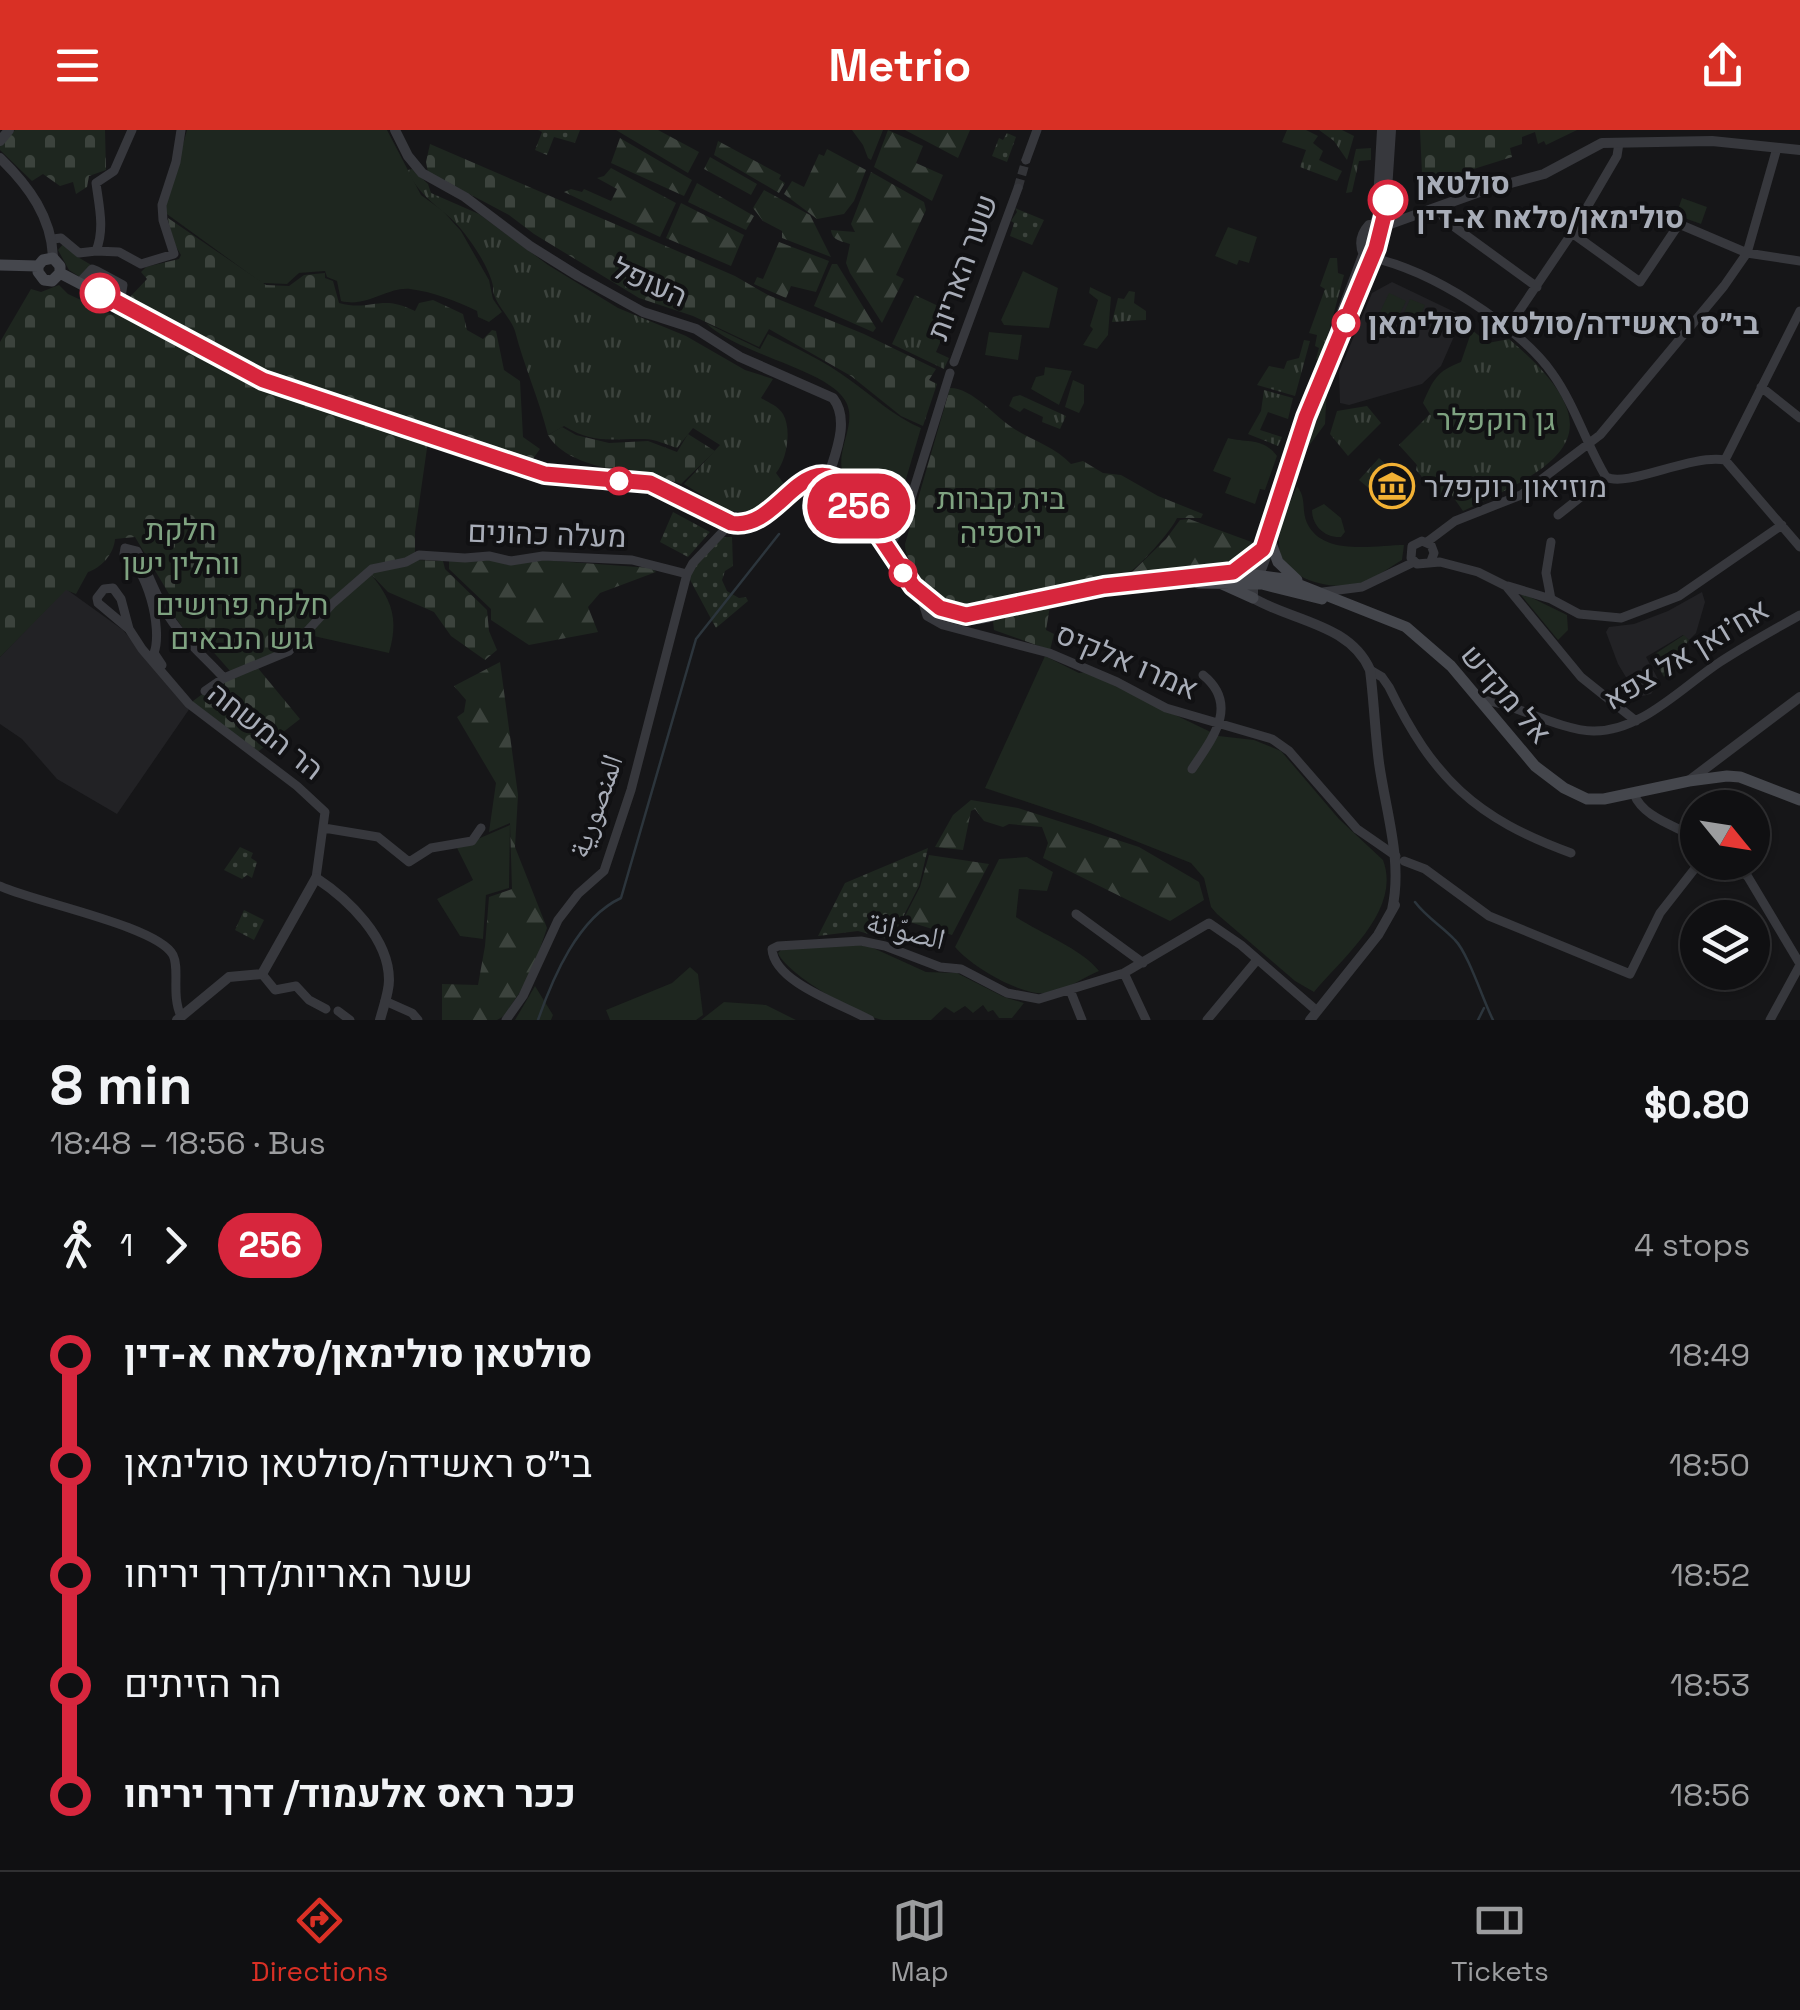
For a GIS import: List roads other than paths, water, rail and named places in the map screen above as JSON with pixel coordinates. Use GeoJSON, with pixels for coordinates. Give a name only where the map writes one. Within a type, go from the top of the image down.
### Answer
{"type":"FeatureCollection","features":[{"type":"Feature","properties":{"kind":"main road"},"geometry":{"type":"LineString","coordinates":[[0,265],[38,266],[46,258],[53,258],[60,273],[52,281],[44,280],[38,266]]}},
{"type":"Feature","properties":{"kind":"main road"},"geometry":{"type":"LineString","coordinates":[[60,273],[263,380],[545,474],[659,486],[731,523],[744,524],[757,520],[786,497],[827,481],[870,524],[924,603],[937,613],[960,620],[1011,608]]}},
{"type":"Feature","properties":{"kind":"main road"},"geometry":{"type":"LineString","coordinates":[[1233,572],[1267,546],[1300,588]]}},
{"type":"Feature","properties":{"kind":"main road"},"geometry":{"type":"LineString","coordinates":[[1149,583],[1233,572],[1257,577]]}},
{"type":"Feature","properties":{"kind":"main road"},"geometry":{"type":"LineString","coordinates":[[913,586],[940,608],[956,614],[979,614],[1104,586],[1257,577]]}},
{"type":"Feature","properties":{"kind":"main road","name":"אל מקדש"},"geometry":{"type":"LineString","coordinates":[[1257,577],[1346,603]]}},
{"type":"Feature","properties":{"kind":"main road"},"geometry":{"type":"LineString","coordinates":[[1218,582],[1253,598]]}},
{"type":"Feature","properties":{"kind":"main road","name":"אל מקדש"},"geometry":{"type":"LineString","coordinates":[[1300,588],[1322,592],[1406,627],[1451,666],[1535,766],[1564,788],[1587,799],[1634,794],[1689,781],[1740,777],[1800,800]]}},
{"type":"Feature","properties":{"kind":"street"},"geometry":{"type":"LineString","coordinates":[[0,140],[10,130]]}},
{"type":"Feature","properties":{"kind":"street"},"geometry":{"type":"LineString","coordinates":[[96,251],[101,218],[96,183],[114,171],[132,130]]}},
{"type":"Feature","properties":{"kind":"street"},"geometry":{"type":"LineString","coordinates":[[52,239],[61,238],[79,253],[119,252],[141,264],[174,254],[162,220],[162,204],[176,162],[180,130]]}},
{"type":"Feature","properties":{"kind":"street","name":"העופל"},"geometry":{"type":"LineString","coordinates":[[395,130],[422,173],[578,276],[642,312],[696,330],[740,357],[833,398],[841,422],[827,481]]}},
{"type":"Feature","properties":{"kind":"street"},"geometry":{"type":"LineString","coordinates":[[1028,156],[1037,130]]}},
{"type":"Feature","properties":{"kind":"street"},"geometry":{"type":"LineString","coordinates":[[1379,225],[1382,130]]}},
{"type":"Feature","properties":{"kind":"street"},"geometry":{"type":"LineString","coordinates":[[1313,1015],[1378,935],[1392,910],[1399,858],[1379,761],[1370,670],[1359,649],[1253,598],[1306,417],[1379,225],[1391,130]]}},
{"type":"Feature","properties":{"kind":"street"},"geometry":{"type":"LineString","coordinates":[[1379,225],[1544,174],[1602,143],[1712,140],[1800,150]]}},
{"type":"Feature","properties":{"kind":"street"},"geometry":{"type":"LineString","coordinates":[[1507,330],[1572,233],[1617,156],[1619,143]]}},
{"type":"Feature","properties":{"kind":"street"},"geometry":{"type":"LineString","coordinates":[[1777,148],[1747,253],[1621,411],[1587,445],[1521,496],[1455,521],[1426,542],[1412,546],[1410,554],[1421,565],[1431,560],[1478,572],[1506,586],[1551,598],[1579,614],[1621,618],[1694,587],[1782,525]]}},
{"type":"Feature","properties":{"kind":"street"},"geometry":{"type":"LineString","coordinates":[[0,158],[44,214],[53,258]]}},
{"type":"Feature","properties":{"kind":"street","name":"שער האריות"},"geometry":{"type":"LineString","coordinates":[[954,362],[1018,188]]}},
{"type":"Feature","properties":{"kind":"street"},"geometry":{"type":"LineString","coordinates":[[1438,208],[1445,220],[1537,287]]}},
{"type":"Feature","properties":{"kind":"street"},"geometry":{"type":"LineString","coordinates":[[1572,233],[1640,282],[1679,224],[1747,253],[1800,261]]}},
{"type":"Feature","properties":{"kind":"street"},"geometry":{"type":"LineString","coordinates":[[1368,257],[1393,263],[1464,298],[1543,361],[1556,378],[1606,477],[1622,480],[1706,457],[1725,460],[1800,546]]}},
{"type":"Feature","properties":{"kind":"street"},"geometry":{"type":"LineString","coordinates":[[79,283],[92,269],[97,271],[123,285],[120,303]]}},
{"type":"Feature","properties":{"kind":"street"},"geometry":{"type":"LineString","coordinates":[[1725,460],[1800,311]]}},
{"type":"Feature","properties":{"kind":"street","name":"שער האריות"},"geometry":{"type":"LineString","coordinates":[[887,549],[903,524],[950,374]]}},
{"type":"Feature","properties":{"kind":"street"},"geometry":{"type":"LineString","coordinates":[[1761,387],[1800,418]]}},
{"type":"Feature","properties":{"kind":"street"},"geometry":{"type":"LineString","coordinates":[[1558,515],[1606,477]]}},
{"type":"Feature","properties":{"kind":"street"},"geometry":{"type":"LineString","coordinates":[[687,574],[731,523]]}},
{"type":"Feature","properties":{"kind":"street"},"geometry":{"type":"LineString","coordinates":[[1426,542],[1433,549],[1431,560]]}},
{"type":"Feature","properties":{"kind":"street"},"geometry":{"type":"LineString","coordinates":[[1551,542],[1546,572],[1551,598]]}},
{"type":"Feature","properties":{"kind":"street"},"geometry":{"type":"LineString","coordinates":[[189,704],[154,654],[158,639],[146,580],[124,554],[125,548],[137,551],[176,627],[224,678]]}},
{"type":"Feature","properties":{"kind":"street","name":"מעלה כהונים"},"geometry":{"type":"LineString","coordinates":[[206,691],[224,678],[289,650],[372,569],[406,562],[420,554],[490,556],[511,561],[544,556],[632,560],[687,574]]}},
{"type":"Feature","properties":{"kind":"street"},"geometry":{"type":"LineString","coordinates":[[1322,592],[1362,587],[1414,562]]}},
{"type":"Feature","properties":{"kind":"street","name":"المنصورية"},"geometry":{"type":"LineString","coordinates":[[506,1020],[523,996],[558,920],[604,870],[631,790],[687,574]]}},
{"type":"Feature","properties":{"kind":"street"},"geometry":{"type":"LineString","coordinates":[[1506,586],[1580,677],[1636,720]]}},
{"type":"Feature","properties":{"kind":"street","name":"הר המשחה"},"geometry":{"type":"LineString","coordinates":[[129,629],[122,600],[108,587],[100,593],[98,604],[129,629],[189,704],[314,800],[325,812],[324,828]]}},
{"type":"Feature","properties":{"kind":"street","name":"אמרו אלקיס"},"geometry":{"type":"LineString","coordinates":[[924,603],[927,616],[943,625],[1049,653],[1166,708],[1282,744],[1357,829],[1399,858],[1425,868],[1500,921],[1630,974],[1660,913],[1686,880]]}},
{"type":"Feature","properties":{"kind":"street","name":"אח'ואן אל צפא"},"geometry":{"type":"LineString","coordinates":[[1483,701],[1493,700],[1577,730],[1607,731],[1636,720],[1721,661],[1800,615]]}},
{"type":"Feature","properties":{"kind":"street"},"geometry":{"type":"LineString","coordinates":[[1370,670],[1382,677],[1425,754],[1453,786],[1521,833],[1571,853]]}},
{"type":"Feature","properties":{"kind":"street"},"geometry":{"type":"LineString","coordinates":[[1192,769],[1219,724],[1220,697],[1216,687],[1202,675]]}},
{"type":"Feature","properties":{"kind":"street"},"geometry":{"type":"LineString","coordinates":[[1689,781],[1800,698]]}},
{"type":"Feature","properties":{"kind":"street"},"geometry":{"type":"LineString","coordinates":[[1634,794],[1650,814],[1680,829]]}},
{"type":"Feature","properties":{"kind":"street"},"geometry":{"type":"LineString","coordinates":[[262,974],[316,878],[324,828],[378,837],[408,862],[432,848],[472,840],[480,828]]}},
{"type":"Feature","properties":{"kind":"street"},"geometry":{"type":"LineString","coordinates":[[316,878],[367,925],[383,954],[389,980],[380,1020]]}},
{"type":"Feature","properties":{"kind":"street"},"geometry":{"type":"LineString","coordinates":[[1750,880],[1799,959],[1770,1020]]}},
{"type":"Feature","properties":{"kind":"street"},"geometry":{"type":"LineString","coordinates":[[0,886],[18,895],[118,923],[167,948],[174,960],[174,1000],[179,1018],[229,977],[262,974]]}},
{"type":"Feature","properties":{"kind":"street"},"geometry":{"type":"LineString","coordinates":[[1076,914],[1143,963]]}},
{"type":"Feature","properties":{"kind":"street","name":"الصوّانة"},"geometry":{"type":"LineString","coordinates":[[870,1020],[798,983],[776,963],[772,949],[861,941],[885,946],[940,968],[961,969],[1007,992],[1051,997],[1124,972],[1209,924],[1257,960],[1313,1015]]}},
{"type":"Feature","properties":{"kind":"street"},"geometry":{"type":"LineString","coordinates":[[1207,1020],[1257,960]]}},
{"type":"Feature","properties":{"kind":"street"},"geometry":{"type":"LineString","coordinates":[[1124,972],[1146,1020]]}},
{"type":"Feature","properties":{"kind":"street"},"geometry":{"type":"LineString","coordinates":[[262,974],[275,990],[296,986],[326,1009]]}},
{"type":"Feature","properties":{"kind":"street"},"geometry":{"type":"LineString","coordinates":[[1070,990],[1082,1020]]}},
{"type":"Feature","properties":{"kind":"street"},"geometry":{"type":"LineString","coordinates":[[385,1001],[412,1013],[418,1020]]}},
{"type":"Feature","properties":{"kind":"street"},"geometry":{"type":"LineString","coordinates":[[338,1011],[350,1020]]}},
{"type":"Feature","properties":{"kind":"waterway"},"geometry":{"type":"LineString","coordinates":[[538,1020],[569,950],[592,919],[621,898],[696,639],[779,534]]}},
{"type":"Feature","properties":{"kind":"waterway"},"geometry":{"type":"LineString","coordinates":[[1415,902],[1460,946],[1493,1020]]}},
{"type":"Feature","properties":{"kind":"waterway"},"geometry":{"type":"LineString","coordinates":[[1478,1020],[1484,1008]]}},
{"type":"Feature","properties":{"kind":"tunnel"},"geometry":{"type":"LineString","coordinates":[[1018,188],[1026,160]]}},
{"type":"Feature","properties":{"kind":"place","name":"סולטאן סולימאן/סלאח א-דין"},"geometry":{"type":"Point","coordinates":[1388,200]}},
{"type":"Feature","properties":{"kind":"place","name":"בי״ס ראשידה/סולטאן סולימאן"},"geometry":{"type":"Point","coordinates":[1346,323]}},
{"type":"Feature","properties":{"kind":"place","name":"מוזיאון רוקפלר"},"geometry":{"type":"Point","coordinates":[1392,486]}},
{"type":"Feature","properties":{"kind":"park label","name":"גן רוקפלר"},"geometry":{"type":"Point","coordinates":[1496,419]}},
{"type":"Feature","properties":{"kind":"park label","name":"בית קברות יוספיה"},"geometry":{"type":"Point","coordinates":[1001,515]}},
{"type":"Feature","properties":{"kind":"park label","name":"חלקת ווהלין ישן"},"geometry":{"type":"Point","coordinates":[181,546]}},
{"type":"Feature","properties":{"kind":"park label","name":"חלקת פרושים גוש הנבאים"},"geometry":{"type":"Point","coordinates":[242,621]}}]}
